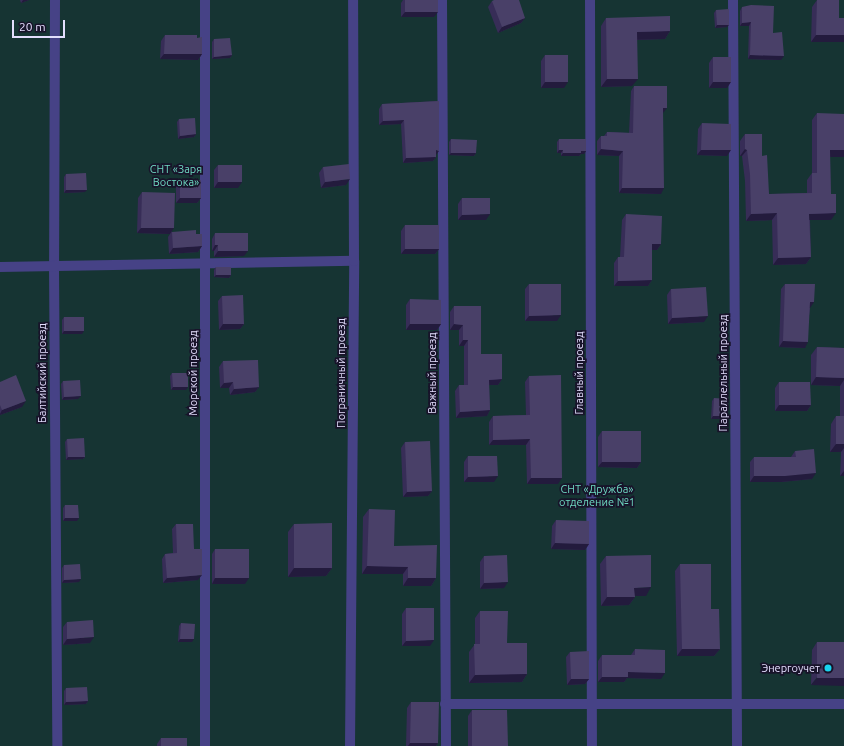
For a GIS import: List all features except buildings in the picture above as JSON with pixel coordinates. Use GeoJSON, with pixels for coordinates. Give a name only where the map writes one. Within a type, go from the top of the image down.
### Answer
{"type":"FeatureCollection","features":[{"type":"Feature","properties":{"kind":"lane","name":"Балтийский проезд"},"geometry":{"type":"LineString","coordinates":[[55,0],[54,265],[57,746]]}},
{"type":"Feature","properties":{"kind":"lane","name":"Морской проезд"},"geometry":{"type":"LineString","coordinates":[[205,0],[205,746]]}},
{"type":"Feature","properties":{"kind":"lane","name":"Пограничный проезд"},"geometry":{"type":"LineString","coordinates":[[350,746],[354,261],[353,0]]}},
{"type":"Feature","properties":{"kind":"lane","name":"Важный проезд"},"geometry":{"type":"LineString","coordinates":[[442,0],[446,746]]}},
{"type":"Feature","properties":{"kind":"lane","name":"Главный проезд"},"geometry":{"type":"LineString","coordinates":[[590,0],[592,746]]}},
{"type":"Feature","properties":{"kind":"lane","name":"Параллельный проезд"},"geometry":{"type":"LineString","coordinates":[[733,0],[737,746]]}},
{"type":"Feature","properties":{"kind":"lane"},"geometry":{"type":"LineString","coordinates":[[0,267],[354,261]]}},
{"type":"Feature","properties":{"kind":"lane"},"geometry":{"type":"LineString","coordinates":[[446,704],[844,704]]}},
{"type":"Feature","properties":{"kind":"green space"},"geometry":{"type":"Polygon","coordinates":[[[0,0],[844,0],[844,746],[0,746],[0,0]]]}},
{"type":"Feature","properties":{"kind":"place","name":"Энергоучет"},"geometry":{"type":"Point","coordinates":[828,668]}},
{"type":"Feature","properties":{"kind":"park label","name":"СНТ «Заря Востока»"},"geometry":{"type":"Point","coordinates":[176,176]}},
{"type":"Feature","properties":{"kind":"park label","name":"СНТ «Дружба» отделение №1"},"geometry":{"type":"Point","coordinates":[597,496]}}]}
